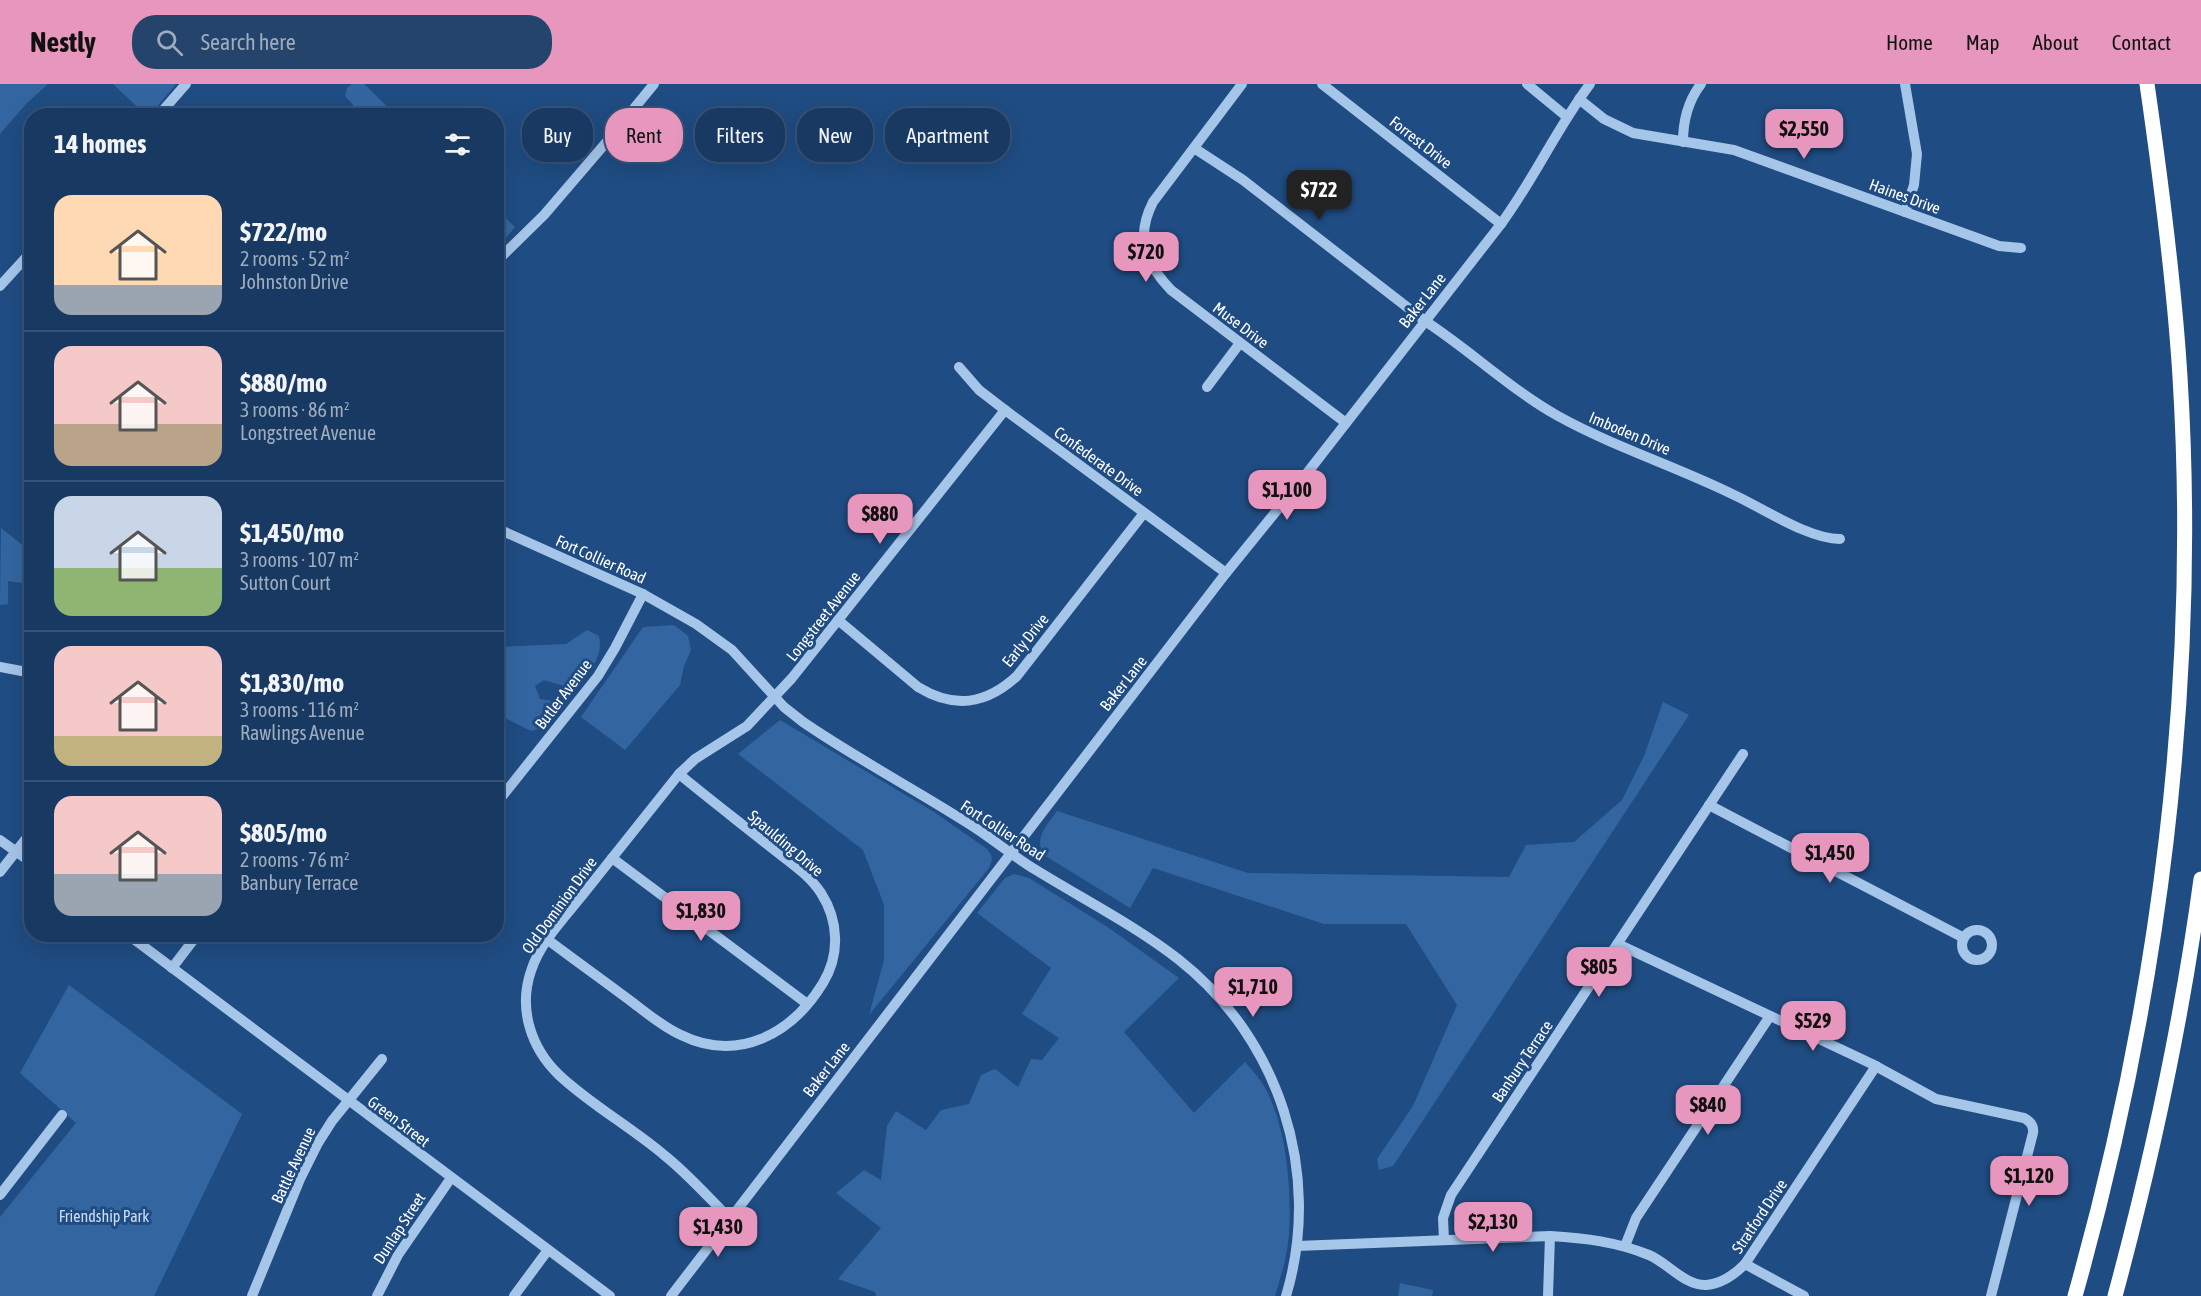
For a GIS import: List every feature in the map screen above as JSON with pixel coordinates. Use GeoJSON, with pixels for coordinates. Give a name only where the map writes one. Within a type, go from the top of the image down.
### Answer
{"type":"FeatureCollection","features":[{"type":"Feature","properties":{"kind":"highway"},"geometry":{"type":"LineString","coordinates":[[2073,1296],[2089,1245],[2130,1067],[2166,851],[2182,664],[2185,538],[2180,377],[2170,260],[2146,84]]}},
{"type":"Feature","properties":{"kind":"highway"},"geometry":{"type":"LineString","coordinates":[[2116,1296],[2168,1071],[2201,879]]}},
{"type":"Feature","properties":{"kind":"street"},"geometry":{"type":"LineString","coordinates":[[165,108],[186,84]]}},
{"type":"Feature","properties":{"kind":"street"},"geometry":{"type":"LineString","coordinates":[[504,254],[544,214],[654,84]]}},
{"type":"Feature","properties":{"kind":"street","name":"Muse Drive"},"geometry":{"type":"LineString","coordinates":[[1242,84],[1153,202],[1144,224],[1145,248],[1154,268],[1171,290],[1346,423]]}},
{"type":"Feature","properties":{"kind":"street","name":"Forrest Drive"},"geometry":{"type":"LineString","coordinates":[[1322,84],[1501,224]]}},
{"type":"Feature","properties":{"kind":"street"},"geometry":{"type":"LineString","coordinates":[[1527,84],[1567,117]]}},
{"type":"Feature","properties":{"kind":"street","name":"Baker Lane"},"geometry":{"type":"LineString","coordinates":[[670,1296],[1226,573],[1501,224],[1590,84]]}},
{"type":"Feature","properties":{"kind":"street"},"geometry":{"type":"LineString","coordinates":[[1683,142],[1685,116],[1701,84]]}},
{"type":"Feature","properties":{"kind":"street"},"geometry":{"type":"LineString","coordinates":[[1905,84],[1917,154],[1914,185],[1905,212]]}},
{"type":"Feature","properties":{"kind":"street","name":"Haines Drive"},"geometry":{"type":"LineString","coordinates":[[1579,99],[1618,127],[1644,135],[1734,150],[1999,246],[2021,248]]}},
{"type":"Feature","properties":{"kind":"street","name":"Imboden Drive"},"geometry":{"type":"LineString","coordinates":[[1194,148],[1243,180],[1425,321],[1528,397],[1580,428],[1708,482],[1809,533],[1828,539],[1840,539]]}},
{"type":"Feature","properties":{"kind":"street"},"geometry":{"type":"LineString","coordinates":[[0,286],[24,260]]}},
{"type":"Feature","properties":{"kind":"street"},"geometry":{"type":"LineString","coordinates":[[1207,387],[1240,343]]}},
{"type":"Feature","properties":{"kind":"street","name":"Confederate Drive"},"geometry":{"type":"LineString","coordinates":[[959,367],[979,390],[1226,573]]}},
{"type":"Feature","properties":{"kind":"street","name":"Longstreet Avenue"},"geometry":{"type":"LineString","coordinates":[[775,698],[1005,410]]}},
{"type":"Feature","properties":{"kind":"street","name":"Early Drive"},"geometry":{"type":"LineString","coordinates":[[838,620],[928,694],[955,702],[984,698],[1007,685],[1017,676],[1144,513]]}},
{"type":"Feature","properties":{"kind":"street","name":"Fort Collier Road"},"geometry":{"type":"LineString","coordinates":[[504,532],[643,594],[715,636],[739,657],[775,698],[802,722],[981,832],[1010,853],[1167,952],[1211,989],[1235,1016],[1269,1071],[1288,1124],[1298,1180],[1297,1246],[1286,1296]]}},
{"type":"Feature","properties":{"kind":"street","name":"Butler Avenue"},"geometry":{"type":"LineString","coordinates":[[504,794],[598,676],[643,594]]}},
{"type":"Feature","properties":{"kind":"street"},"geometry":{"type":"LineString","coordinates":[[0,667],[24,672]]}},
{"type":"Feature","properties":{"kind":"street","name":"Old Dominion Drive"},"geometry":{"type":"LineString","coordinates":[[730,1219],[679,1167],[570,1085],[542,1056],[530,1029],[526,1000],[531,971],[548,940],[679,774],[695,759],[747,726],[775,698]]}},
{"type":"Feature","properties":{"kind":"street","name":"Banbury Terrace"},"geometry":{"type":"LineString","coordinates":[[1444,1240],[1443,1218],[1451,1196],[1743,754]]}},
{"type":"Feature","properties":{"kind":"street","name":"Spaulding Drive"},"geometry":{"type":"LineString","coordinates":[[548,940],[668,1029],[701,1043],[737,1046],[765,1039],[788,1024],[822,985],[834,956],[835,928],[820,892],[802,872],[679,774]]}},
{"type":"Feature","properties":{"kind":"street"},"geometry":{"type":"LineString","coordinates":[[1710,805],[1964,938]]}},
{"type":"Feature","properties":{"kind":"street"},"geometry":{"type":"LineString","coordinates":[[0,840],[24,857]]}},
{"type":"Feature","properties":{"kind":"street"},"geometry":{"type":"LineString","coordinates":[[0,872],[24,840]]}},
{"type":"Feature","properties":{"kind":"street"},"geometry":{"type":"LineString","coordinates":[[612,858],[806,1004]]}},
{"type":"Feature","properties":{"kind":"street","name":"Green Street"},"geometry":{"type":"LineString","coordinates":[[138,942],[610,1296]]}},
{"type":"Feature","properties":{"kind":"street"},"geometry":{"type":"LineString","coordinates":[[172,968],[192,942]]}},
{"type":"Feature","properties":{"kind":"street"},"geometry":{"type":"LineString","coordinates":[[1618,944],[1876,1066],[1936,1099],[2024,1118],[2031,1123],[2033,1133],[1991,1296]]}},
{"type":"Feature","properties":{"kind":"street"},"geometry":{"type":"LineString","coordinates":[[1625,1246],[1636,1218],[1770,1016]]}},
{"type":"Feature","properties":{"kind":"street","name":"Battle Avenue"},"geometry":{"type":"LineString","coordinates":[[252,1296],[307,1163],[332,1121],[382,1059]]}},
{"type":"Feature","properties":{"kind":"street","name":"Stratford Drive"},"geometry":{"type":"LineString","coordinates":[[1297,1246],[1550,1236],[1580,1238],[1625,1246],[1653,1257],[1688,1280],[1704,1285],[1726,1280],[1745,1264],[1876,1066]]}},
{"type":"Feature","properties":{"kind":"street"},"geometry":{"type":"LineString","coordinates":[[0,1195],[62,1115]]}},
{"type":"Feature","properties":{"kind":"street","name":"Dunlap Street"},"geometry":{"type":"LineString","coordinates":[[377,1296],[398,1255],[451,1178]]}},
{"type":"Feature","properties":{"kind":"street"},"geometry":{"type":"LineString","coordinates":[[1548,1296],[1550,1236]]}},
{"type":"Feature","properties":{"kind":"street"},"geometry":{"type":"LineString","coordinates":[[514,1296],[548,1250]]}},
{"type":"Feature","properties":{"kind":"street"},"geometry":{"type":"LineString","coordinates":[[1745,1264],[1804,1296]]}},
{"type":"Feature","properties":{"kind":"green space"},"geometry":{"type":"Polygon","coordinates":[[[0,84],[48,84],[26,104],[0,134],[0,84]]]}},
{"type":"Feature","properties":{"kind":"green space"},"geometry":{"type":"Polygon","coordinates":[[[113,84],[176,84],[156,108],[138,108],[113,84]]]}},
{"type":"Feature","properties":{"kind":"green space"},"geometry":{"type":"Polygon","coordinates":[[[352,84],[364,84],[389,108],[356,108],[345,96],[347,88],[352,84]]]}},
{"type":"Feature","properties":{"kind":"green space"},"geometry":{"type":"Polygon","coordinates":[[[504,217],[515,227],[504,240],[504,217]]]}},
{"type":"Feature","properties":{"kind":"green space"},"geometry":{"type":"Polygon","coordinates":[[[1,528],[24,546],[24,584],[8,581],[8,604],[0,605],[1,528]]]}},
{"type":"Feature","properties":{"kind":"green space"},"geometry":{"type":"Polygon","coordinates":[[[674,625],[688,636],[691,650],[684,666],[680,685],[625,750],[581,717],[643,627],[674,625]]]}},
{"type":"Feature","properties":{"kind":"green space"},"geometry":{"type":"Polygon","coordinates":[[[587,630],[599,636],[600,644],[594,665],[574,689],[544,680],[535,686],[540,699],[561,702],[545,727],[531,731],[504,718],[504,647],[566,644],[587,630]]]}},
{"type":"Feature","properties":{"kind":"green space"},"geometry":{"type":"Polygon","coordinates":[[[1663,702],[1689,715],[1393,1166],[1379,1170],[1377,1159],[1413,1106],[1457,1005],[1406,924],[1324,924],[1153,868],[1130,908],[1044,855],[1041,849],[1043,832],[1057,811],[1248,873],[1509,877],[1526,845],[1574,842],[1622,800],[1644,756],[1663,702]]]}},
{"type":"Feature","properties":{"kind":"green space"},"geometry":{"type":"Polygon","coordinates":[[[780,720],[934,812],[987,849],[991,856],[989,868],[869,1015],[884,960],[884,905],[863,850],[738,754],[780,720]]]}},
{"type":"Feature","properties":{"kind":"green space"},"geometry":{"type":"Polygon","coordinates":[[[1014,874],[1029,878],[1109,928],[1179,978],[1124,1032],[1194,1113],[1245,1062],[1260,1080],[1276,1113],[1288,1175],[1290,1215],[1288,1241],[1275,1296],[876,1296],[875,1292],[838,1279],[881,1228],[836,1193],[864,1170],[881,1180],[887,1126],[896,1111],[926,1130],[941,1110],[969,1104],[981,1075],[995,1069],[1018,1087],[1031,1059],[1042,1060],[1059,1038],[1022,1014],[1051,968],[977,913],[1005,878],[1014,874]]]}},
{"type":"Feature","properties":{"kind":"green space","name":"Friendship Park"},"geometry":{"type":"Polygon","coordinates":[[[69,985],[242,1114],[154,1296],[0,1296],[0,1217],[76,1123],[20,1073],[69,985]]]}},
{"type":"Feature","properties":{"kind":"green space"},"geometry":{"type":"Polygon","coordinates":[[[1400,1283],[1433,1290],[1432,1296],[1398,1296],[1400,1283]]]}}]}
